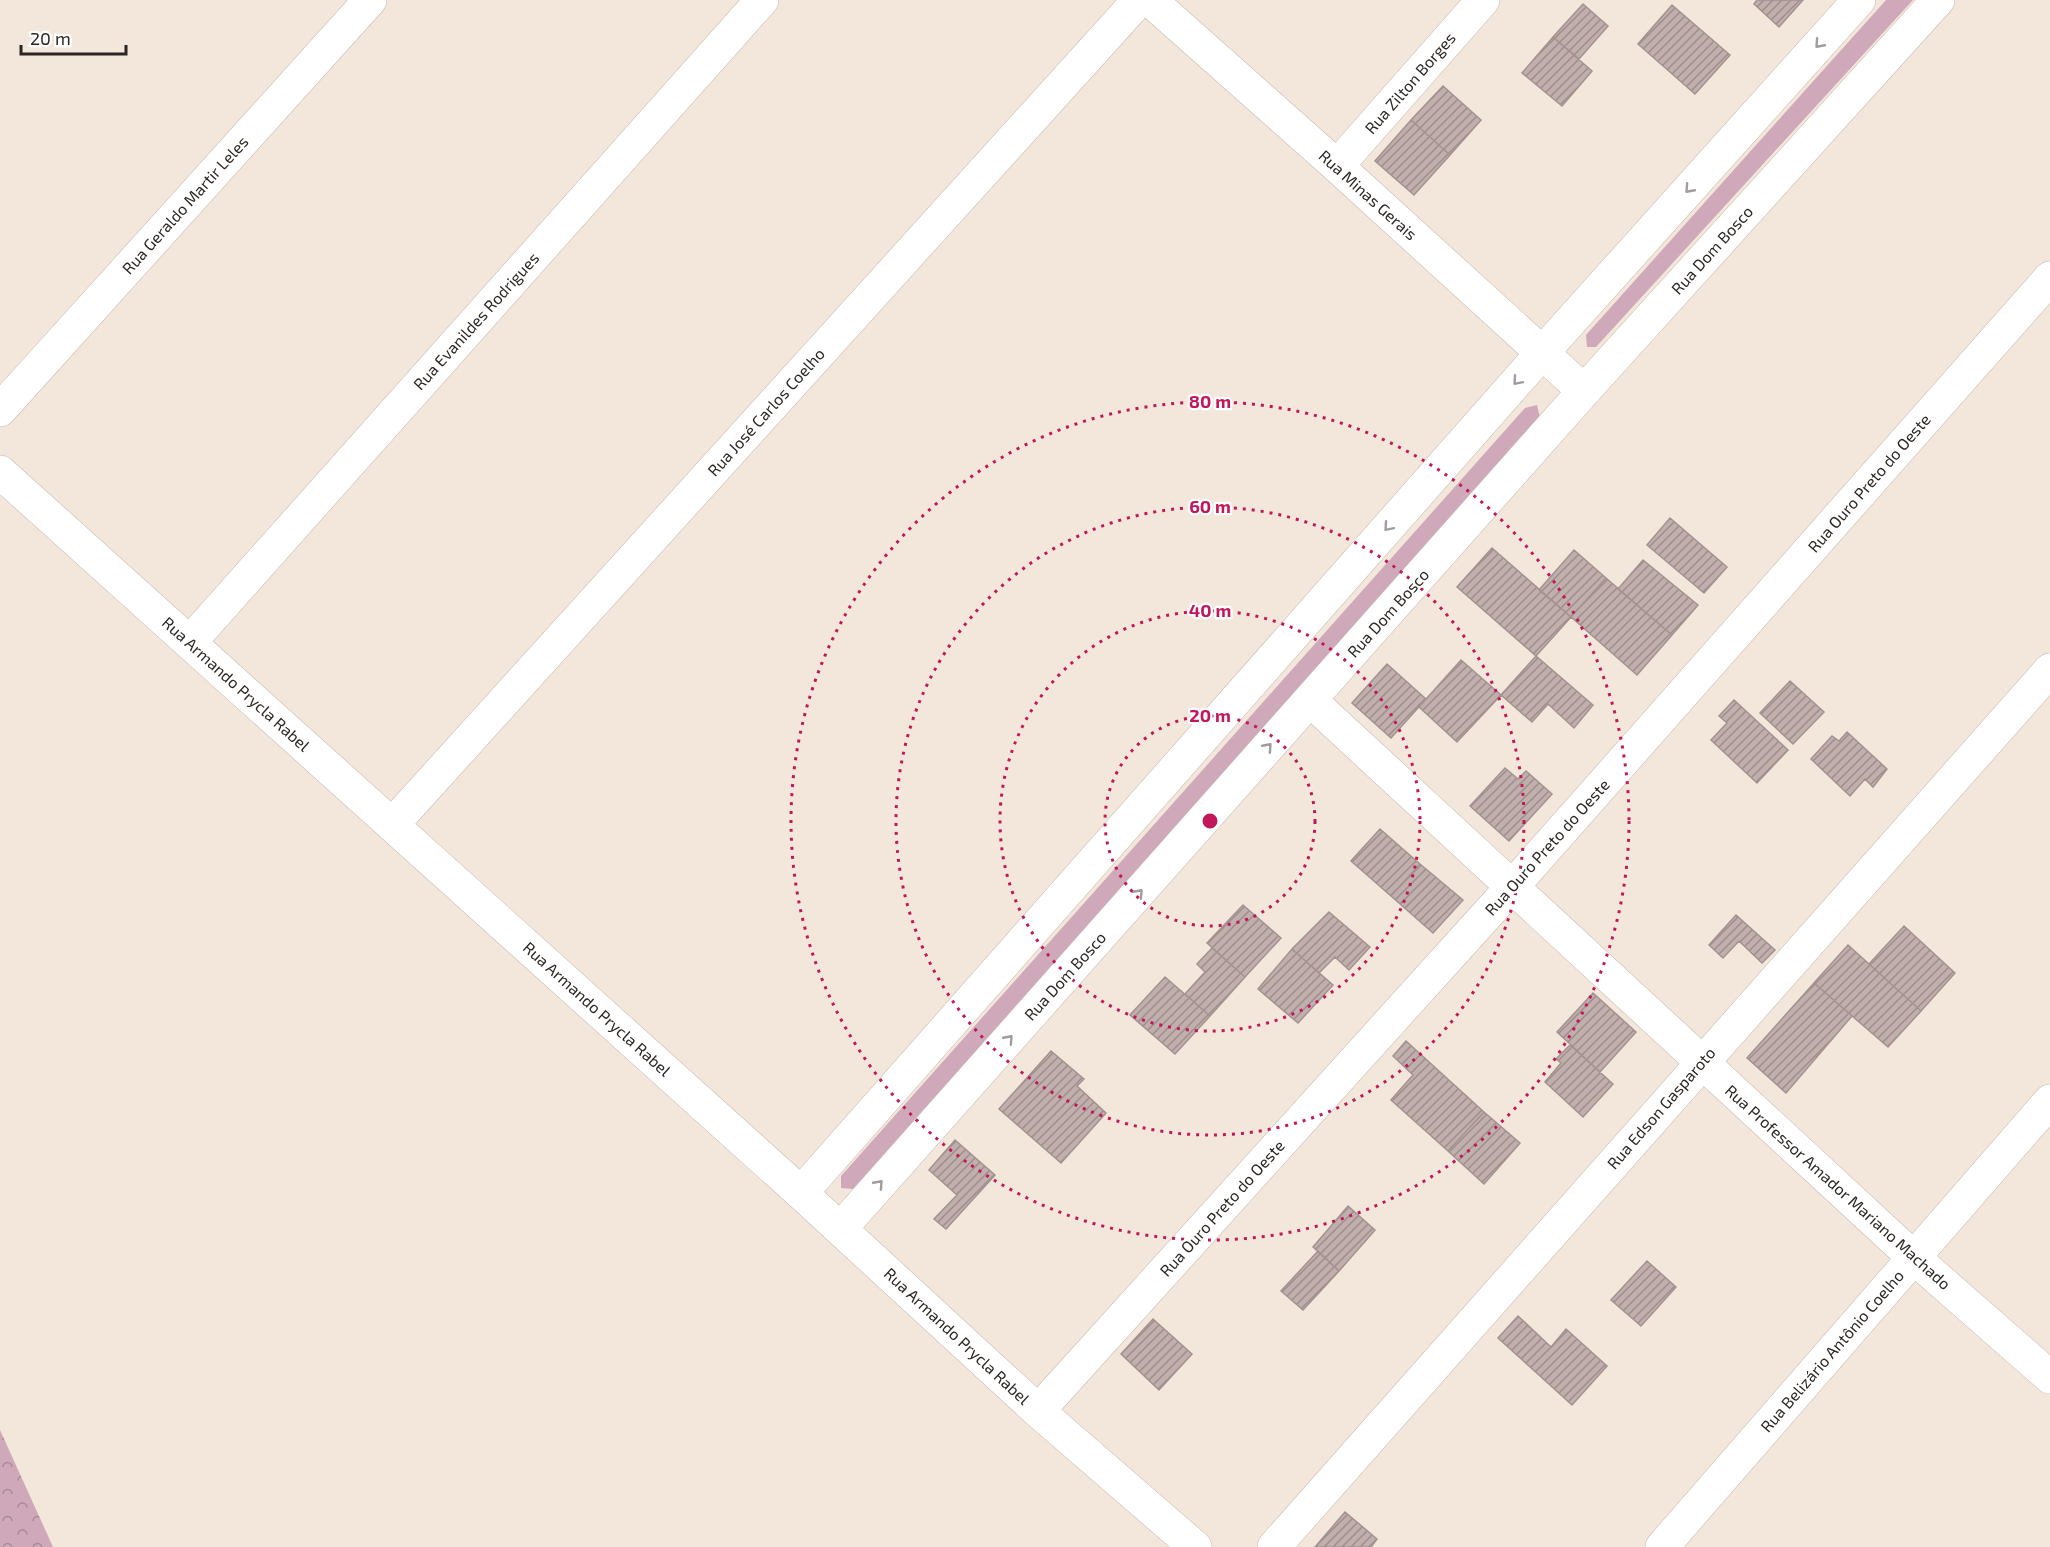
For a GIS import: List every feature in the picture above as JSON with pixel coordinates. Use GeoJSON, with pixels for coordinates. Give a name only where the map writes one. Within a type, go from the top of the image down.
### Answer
{"type":"FeatureCollection","features":[{"type":"Feature","properties":{"kind":"street","name":"Rua Geraldo Martir Leles"},"geometry":{"type":"LineString","coordinates":[[0,410],[370,0]]}},
{"type":"Feature","properties":{"kind":"street","name":"Rua Evanildes Rodrigues"},"geometry":{"type":"LineString","coordinates":[[190,642],[762,0]]}},
{"type":"Feature","properties":{"kind":"street","name":"Rua José Carlos Coelho"},"geometry":{"type":"LineString","coordinates":[[392,825],[1140,0]]}},
{"type":"Feature","properties":{"kind":"street","name":"Rua Minas Gerais"},"geometry":{"type":"LineString","coordinates":[[1150,0],[1337,166],[1584,391]]}},
{"type":"Feature","properties":{"kind":"street","name":"Rua Zilton Borges"},"geometry":{"type":"LineString","coordinates":[[1337,166],[1483,0]]}},
{"type":"Feature","properties":{"kind":"street"},"geometry":{"type":"LineString","coordinates":[[801,1193],[1542,353],[1858,0]]}},
{"type":"Feature","properties":{"kind":"street","name":"Rua Dom Bosco"},"geometry":{"type":"LineString","coordinates":[[840,1228],[1584,391],[1938,0]]}},
{"type":"Feature","properties":{"kind":"street","name":"Rua Ouro Preto do Oeste"},"geometry":{"type":"LineString","coordinates":[[1038,1411],[1511,888],[2050,278]]}},
{"type":"Feature","properties":{"kind":"street","name":"Rua Armando Prycla Rabel"},"geometry":{"type":"LineString","coordinates":[[0,472],[840,1228],[1038,1411],[1194,1547]]}},
{"type":"Feature","properties":{"kind":"street","name":"Rua Edson Gasparoto"},"geometry":{"type":"LineString","coordinates":[[1274,1547],[2050,670]]}},
{"type":"Feature","properties":{"kind":"street","name":"Rua Professor Amador Mariano Machado"},"geometry":{"type":"LineString","coordinates":[[1310,700],[1913,1257],[2050,1377]]}},
{"type":"Feature","properties":{"kind":"street","name":"Rua Belizário Antônio Coelho"},"geometry":{"type":"LineString","coordinates":[[1675,1542],[1913,1257],[2050,1101]]}},
{"type":"Feature","properties":{"kind":"green space"},"geometry":{"type":"Polygon","coordinates":[[[1886,0],[1913,0],[1596,347],[1587,347],[1586,335],[1886,0]]]}},
{"type":"Feature","properties":{"kind":"green space"},"geometry":{"type":"Polygon","coordinates":[[[1537,405],[1540,418],[853,1189],[841,1188],[841,1176],[1525,408],[1537,405]]]}},
{"type":"Feature","properties":{"kind":"green space"},"geometry":{"type":"Polygon","coordinates":[[[0,1430],[53,1547],[0,1547],[0,1430]]]}},
{"type":"Feature","properties":{"kind":"building"},"geometry":{"type":"Polygon","coordinates":[[[1757,0],[1803,0],[1779,27],[1754,4],[1757,0]]]}},
{"type":"Feature","properties":{"kind":"building"},"geometry":{"type":"Polygon","coordinates":[[[1583,4],[1608,26],[1579,59],[1553,37],[1583,4]]]}},
{"type":"Feature","properties":{"kind":"building"},"geometry":{"type":"Polygon","coordinates":[[[1672,5],[1730,55],[1695,94],[1638,44],[1672,5]]]}},
{"type":"Feature","properties":{"kind":"building"},"geometry":{"type":"Polygon","coordinates":[[[1553,37],[1592,71],[1562,106],[1522,73],[1553,37]]]}},
{"type":"Feature","properties":{"kind":"building"},"geometry":{"type":"Polygon","coordinates":[[[1443,86],[1481,120],[1450,155],[1411,120],[1443,86]]]}},
{"type":"Feature","properties":{"kind":"building"},"geometry":{"type":"Polygon","coordinates":[[[1411,120],[1450,155],[1414,195],[1375,161],[1411,120]]]}},
{"type":"Feature","properties":{"kind":"building"},"geometry":{"type":"Polygon","coordinates":[[[1670,518],[1727,567],[1704,593],[1647,545],[1670,518]]]}},
{"type":"Feature","properties":{"kind":"building"},"geometry":{"type":"Polygon","coordinates":[[[1492,548],[1571,617],[1536,656],[1457,587],[1492,548]]]}},
{"type":"Feature","properties":{"kind":"building"},"geometry":{"type":"Polygon","coordinates":[[[1574,550],[1606,578],[1571,617],[1539,590],[1574,550]]]}},
{"type":"Feature","properties":{"kind":"building"},"geometry":{"type":"Polygon","coordinates":[[[1643,560],[1698,605],[1672,635],[1618,589],[1643,560]]]}},
{"type":"Feature","properties":{"kind":"building"},"geometry":{"type":"Polygon","coordinates":[[[1606,578],[1672,635],[1637,675],[1571,617],[1606,578]]]}},
{"type":"Feature","properties":{"kind":"building"},"geometry":{"type":"Polygon","coordinates":[[[1536,656],[1593,705],[1574,728],[1548,704],[1532,722],[1501,695],[1536,656]]]}},
{"type":"Feature","properties":{"kind":"building"},"geometry":{"type":"Polygon","coordinates":[[[1461,660],[1501,695],[1457,742],[1419,707],[1461,660]]]}},
{"type":"Feature","properties":{"kind":"building"},"geometry":{"type":"Polygon","coordinates":[[[1387,664],[1426,699],[1391,738],[1352,703],[1387,664]]]}},
{"type":"Feature","properties":{"kind":"building"},"geometry":{"type":"Polygon","coordinates":[[[1790,681],[1824,712],[1793,744],[1760,713],[1790,681]]]}},
{"type":"Feature","properties":{"kind":"building"},"geometry":{"type":"Polygon","coordinates":[[[1734,700],[1788,750],[1757,783],[1711,740],[1727,723],[1719,716],[1734,700]]]}},
{"type":"Feature","properties":{"kind":"building"},"geometry":{"type":"Polygon","coordinates":[[[1847,732],[1887,769],[1873,787],[1865,779],[1850,796],[1811,759],[1832,736],[1839,741],[1847,732]]]}},
{"type":"Feature","properties":{"kind":"building"},"geometry":{"type":"Polygon","coordinates":[[[1505,768],[1518,779],[1526,771],[1552,794],[1509,841],[1470,806],[1505,768]]]}},
{"type":"Feature","properties":{"kind":"building"},"geometry":{"type":"Polygon","coordinates":[[[1380,829],[1420,864],[1391,896],[1351,861],[1380,829]]]}},
{"type":"Feature","properties":{"kind":"building"},"geometry":{"type":"Polygon","coordinates":[[[1420,864],[1463,900],[1433,933],[1391,896],[1420,864]]]}},
{"type":"Feature","properties":{"kind":"building"},"geometry":{"type":"Polygon","coordinates":[[[1243,905],[1281,938],[1245,977],[1207,943],[1243,905]]]}},
{"type":"Feature","properties":{"kind":"building"},"geometry":{"type":"Polygon","coordinates":[[[1329,912],[1370,947],[1349,970],[1335,957],[1319,973],[1292,949],[1329,912]]]}},
{"type":"Feature","properties":{"kind":"building"},"geometry":{"type":"Polygon","coordinates":[[[1736,915],[1775,950],[1762,963],[1739,941],[1723,958],[1709,945],[1736,915]]]}},
{"type":"Feature","properties":{"kind":"building"},"geometry":{"type":"Polygon","coordinates":[[[1904,926],[1955,973],[1921,1011],[1869,964],[1904,926]]]}},
{"type":"Feature","properties":{"kind":"building"},"geometry":{"type":"Polygon","coordinates":[[[1848,945],[1921,1011],[1888,1047],[1814,983],[1848,945]]]}},
{"type":"Feature","properties":{"kind":"building"},"geometry":{"type":"Polygon","coordinates":[[[1212,948],[1245,977],[1210,1016],[1185,994],[1205,972],[1197,964],[1212,948]]]}},
{"type":"Feature","properties":{"kind":"building"},"geometry":{"type":"Polygon","coordinates":[[[1292,949],[1333,985],[1298,1023],[1258,989],[1292,949]]]}},
{"type":"Feature","properties":{"kind":"building"},"geometry":{"type":"Polygon","coordinates":[[[1165,977],[1210,1016],[1175,1054],[1130,1015],[1165,977]]]}},
{"type":"Feature","properties":{"kind":"building"},"geometry":{"type":"Polygon","coordinates":[[[1814,983],[1852,1016],[1786,1093],[1747,1058],[1814,983]]]}},
{"type":"Feature","properties":{"kind":"building"},"geometry":{"type":"Polygon","coordinates":[[[1593,993],[1636,1032],[1600,1072],[1557,1032],[1593,993]]]}},
{"type":"Feature","properties":{"kind":"building"},"geometry":{"type":"Polygon","coordinates":[[[1406,1041],[1484,1112],[1448,1151],[1391,1100],[1413,1075],[1393,1056],[1406,1041]]]}},
{"type":"Feature","properties":{"kind":"building"},"geometry":{"type":"Polygon","coordinates":[[[1570,1045],[1613,1084],[1583,1117],[1545,1082],[1561,1063],[1556,1059],[1570,1045]]]}},
{"type":"Feature","properties":{"kind":"building"},"geometry":{"type":"Polygon","coordinates":[[[1051,1051],[1084,1079],[1077,1086],[1106,1113],[1061,1163],[999,1109],[1051,1051]]]}},
{"type":"Feature","properties":{"kind":"building"},"geometry":{"type":"Polygon","coordinates":[[[1484,1112],[1520,1143],[1484,1184],[1448,1151],[1484,1112]]]}},
{"type":"Feature","properties":{"kind":"building"},"geometry":{"type":"Polygon","coordinates":[[[955,1140],[995,1175],[946,1229],[934,1219],[957,1195],[929,1170],[955,1140]]]}},
{"type":"Feature","properties":{"kind":"building"},"geometry":{"type":"Polygon","coordinates":[[[1348,1206],[1375,1230],[1339,1271],[1313,1247],[1348,1206]]]}},
{"type":"Feature","properties":{"kind":"building"},"geometry":{"type":"Polygon","coordinates":[[[1318,1251],[1339,1271],[1303,1310],[1281,1291],[1318,1251]]]}},
{"type":"Feature","properties":{"kind":"building"},"geometry":{"type":"Polygon","coordinates":[[[1647,1261],[1676,1287],[1641,1326],[1611,1300],[1647,1261]]]}},
{"type":"Feature","properties":{"kind":"building"},"geometry":{"type":"Polygon","coordinates":[[[1518,1316],[1551,1347],[1566,1329],[1607,1366],[1572,1405],[1498,1338],[1518,1316]]]}},
{"type":"Feature","properties":{"kind":"building"},"geometry":{"type":"Polygon","coordinates":[[[1153,1319],[1192,1354],[1159,1390],[1121,1354],[1153,1319]]]}},
{"type":"Feature","properties":{"kind":"building"},"geometry":{"type":"Polygon","coordinates":[[[1345,1512],[1377,1539],[1371,1547],[1315,1547],[1345,1512]]]}}]}
